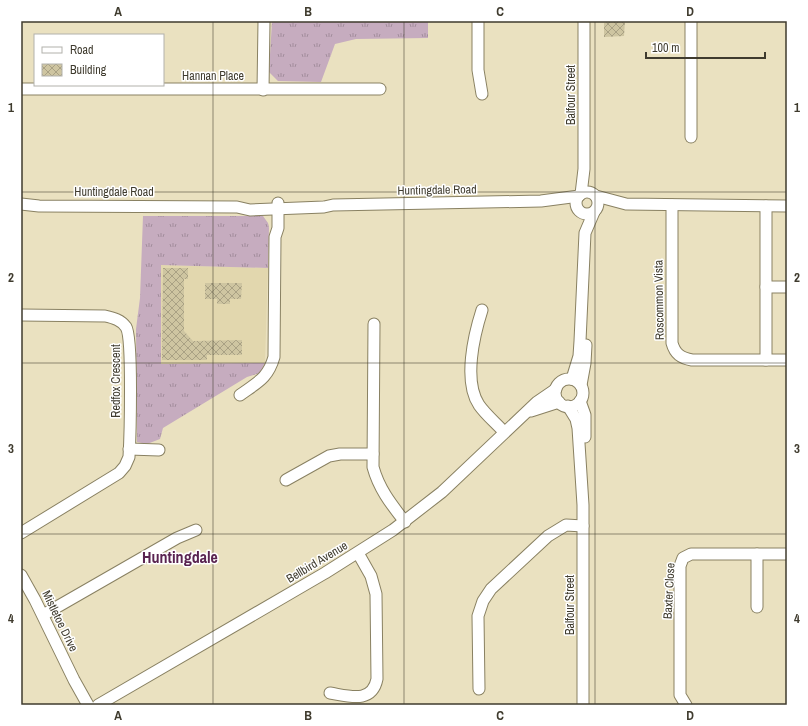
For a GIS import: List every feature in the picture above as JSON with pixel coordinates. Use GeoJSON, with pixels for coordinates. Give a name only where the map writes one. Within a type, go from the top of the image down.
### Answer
{"type":"FeatureCollection","features":[{"type":"Feature","properties":{"kind":"street"},"geometry":{"type":"LineString","coordinates":[[263,90],[264,21]]}},
{"type":"Feature","properties":{"kind":"street"},"geometry":{"type":"LineString","coordinates":[[478,21],[478,70],[482,94]]}},
{"type":"Feature","properties":{"kind":"street","name":"Balfour Street"},"geometry":{"type":"LineString","coordinates":[[580,195],[584,169],[584,21]]}},
{"type":"Feature","properties":{"kind":"street"},"geometry":{"type":"LineString","coordinates":[[691,21],[691,137]]}},
{"type":"Feature","properties":{"kind":"street","name":"Hannan Place"},"geometry":{"type":"LineString","coordinates":[[21,89],[380,89]]}},
{"type":"Feature","properties":{"kind":"street","name":"Balfour Street"},"geometry":{"type":"LineString","coordinates":[[584,169],[595,195]]}},
{"type":"Feature","properties":{"kind":"street"},"geometry":{"type":"LineString","coordinates":[[626,204],[587,192],[580,195],[576,201],[578,210],[586,214],[626,204],[787,206]]}},
{"type":"Feature","properties":{"kind":"street","name":"Huntingdale Road"},"geometry":{"type":"LineString","coordinates":[[21,204],[39,206],[237,207],[250,210],[323,201],[333,205],[541,201],[580,195]]}},
{"type":"Feature","properties":{"kind":"street"},"geometry":{"type":"LineString","coordinates":[[595,195],[598,203],[595,211]]}},
{"type":"Feature","properties":{"kind":"street","name":"Huntingdale Road"},"geometry":{"type":"LineString","coordinates":[[541,201],[552,205],[578,210]]}},
{"type":"Feature","properties":{"kind":"street","name":"Roscommon Vista"},"geometry":{"type":"LineString","coordinates":[[672,205],[672,335],[674,349],[684,359],[692,360],[787,360]]}},
{"type":"Feature","properties":{"kind":"street","name":"Huntingdale Road"},"geometry":{"type":"LineString","coordinates":[[21,208],[39,206]]}},
{"type":"Feature","properties":{"kind":"street"},"geometry":{"type":"LineString","coordinates":[[240,395],[264,378],[270,370],[274,357],[275,237],[271,228],[274,206]]}},
{"type":"Feature","properties":{"kind":"street"},"geometry":{"type":"LineString","coordinates":[[766,206],[766,360]]}},
{"type":"Feature","properties":{"kind":"street","name":"Balfour Street"},"geometry":{"type":"LineString","coordinates":[[578,210],[584,233],[583,289],[576,382],[583,393],[580,401],[586,422],[586,478],[583,505]]}},
{"type":"Feature","properties":{"kind":"street","name":"Balfour Street"},"geometry":{"type":"LineString","coordinates":[[584,233],[595,211]]}},
{"type":"Feature","properties":{"kind":"street"},"geometry":{"type":"LineString","coordinates":[[766,287],[787,287]]}},
{"type":"Feature","properties":{"kind":"street"},"geometry":{"type":"LineString","coordinates":[[482,310],[474,336],[471,379],[473,394],[480,405],[504,432]]}},
{"type":"Feature","properties":{"kind":"street","name":"Redfox Crescent"},"geometry":{"type":"LineString","coordinates":[[21,315],[105,316],[118,319],[127,328],[129,339],[129,457],[125,466],[119,473],[21,534]]}},
{"type":"Feature","properties":{"kind":"street"},"geometry":{"type":"LineString","coordinates":[[374,324],[373,454],[376,479],[383,493],[405,522]]}},
{"type":"Feature","properties":{"kind":"street"},"geometry":{"type":"LineString","coordinates":[[556,389],[561,382],[576,382]]}},
{"type":"Feature","properties":{"kind":"street","name":"Balfour Street"},"geometry":{"type":"LineString","coordinates":[[556,389],[556,396],[576,419],[578,428],[583,505],[583,705]]}},
{"type":"Feature","properties":{"kind":"street","name":"Bellbird Avenue"},"geometry":{"type":"LineString","coordinates":[[98,705],[358,553],[405,522],[442,492],[504,432],[538,402],[556,389]]}},
{"type":"Feature","properties":{"kind":"street"},"geometry":{"type":"LineString","coordinates":[[564,404],[572,406],[580,401]]}},
{"type":"Feature","properties":{"kind":"street","name":"Bellbird Avenue"},"geometry":{"type":"LineString","coordinates":[[528,412],[564,404]]}},
{"type":"Feature","properties":{"kind":"street"},"geometry":{"type":"LineString","coordinates":[[129,449],[159,450]]}},
{"type":"Feature","properties":{"kind":"street"},"geometry":{"type":"LineString","coordinates":[[286,480],[329,456],[340,454],[373,454]]}},
{"type":"Feature","properties":{"kind":"street"},"geometry":{"type":"LineString","coordinates":[[479,689],[478,616],[483,600],[492,589],[548,536],[566,525],[583,526]]}},
{"type":"Feature","properties":{"kind":"street"},"geometry":{"type":"LineString","coordinates":[[43,615],[177,538],[196,530]]}},
{"type":"Feature","properties":{"kind":"street"},"geometry":{"type":"LineString","coordinates":[[330,693],[357,697],[371,692],[377,679],[376,594],[371,576],[358,553]]}},
{"type":"Feature","properties":{"kind":"street","name":"Baxter Close"},"geometry":{"type":"LineString","coordinates":[[686,705],[680,695],[680,566],[684,558],[691,554],[787,554]]}},
{"type":"Feature","properties":{"kind":"street"},"geometry":{"type":"LineString","coordinates":[[757,554],[757,607]]}},
{"type":"Feature","properties":{"kind":"street","name":"Mistletoe Drive"},"geometry":{"type":"LineString","coordinates":[[21,575],[43,615],[74,680],[88,705]]}},
{"type":"Feature","properties":{"kind":"street","name":"Mistletoe Drive"},"geometry":{"type":"LineString","coordinates":[[74,680],[82,705]]}},
{"type":"Feature","properties":{"kind":"shaded area"},"geometry":{"type":"Polygon","coordinates":[[[161,265],[268,268],[265,363],[161,364],[161,265]]]}},
{"type":"Feature","properties":{"kind":"green space"},"geometry":{"type":"Polygon","coordinates":[[[272,21],[428,21],[428,38],[356,39],[335,44],[321,82],[278,81],[269,72],[272,21]]]}},
{"type":"Feature","properties":{"kind":"green space"},"geometry":{"type":"Polygon","coordinates":[[[143,216],[263,216],[268,223],[269,228],[268,268],[161,265],[161,364],[265,363],[260,373],[247,377],[163,428],[160,439],[147,444],[137,442],[136,329],[140,298],[143,216]]]}},
{"type":"Feature","properties":{"kind":"building"},"geometry":{"type":"Polygon","coordinates":[[[612,21],[625,21],[624,36],[604,37],[604,23],[612,21]]]}},
{"type":"Feature","properties":{"kind":"building"},"geometry":{"type":"Polygon","coordinates":[[[163,268],[188,268],[188,279],[184,279],[184,331],[193,341],[242,340],[242,355],[207,355],[207,360],[162,360],[163,268]]]}},
{"type":"Feature","properties":{"kind":"building"},"geometry":{"type":"Polygon","coordinates":[[[205,283],[242,283],[241,299],[230,299],[230,304],[217,304],[217,299],[205,299],[205,283]]]}},
{"type":"Feature","properties":{"kind":"district","name":"Huntingdale"},"geometry":{"type":"Point","coordinates":[180,557]}}]}
